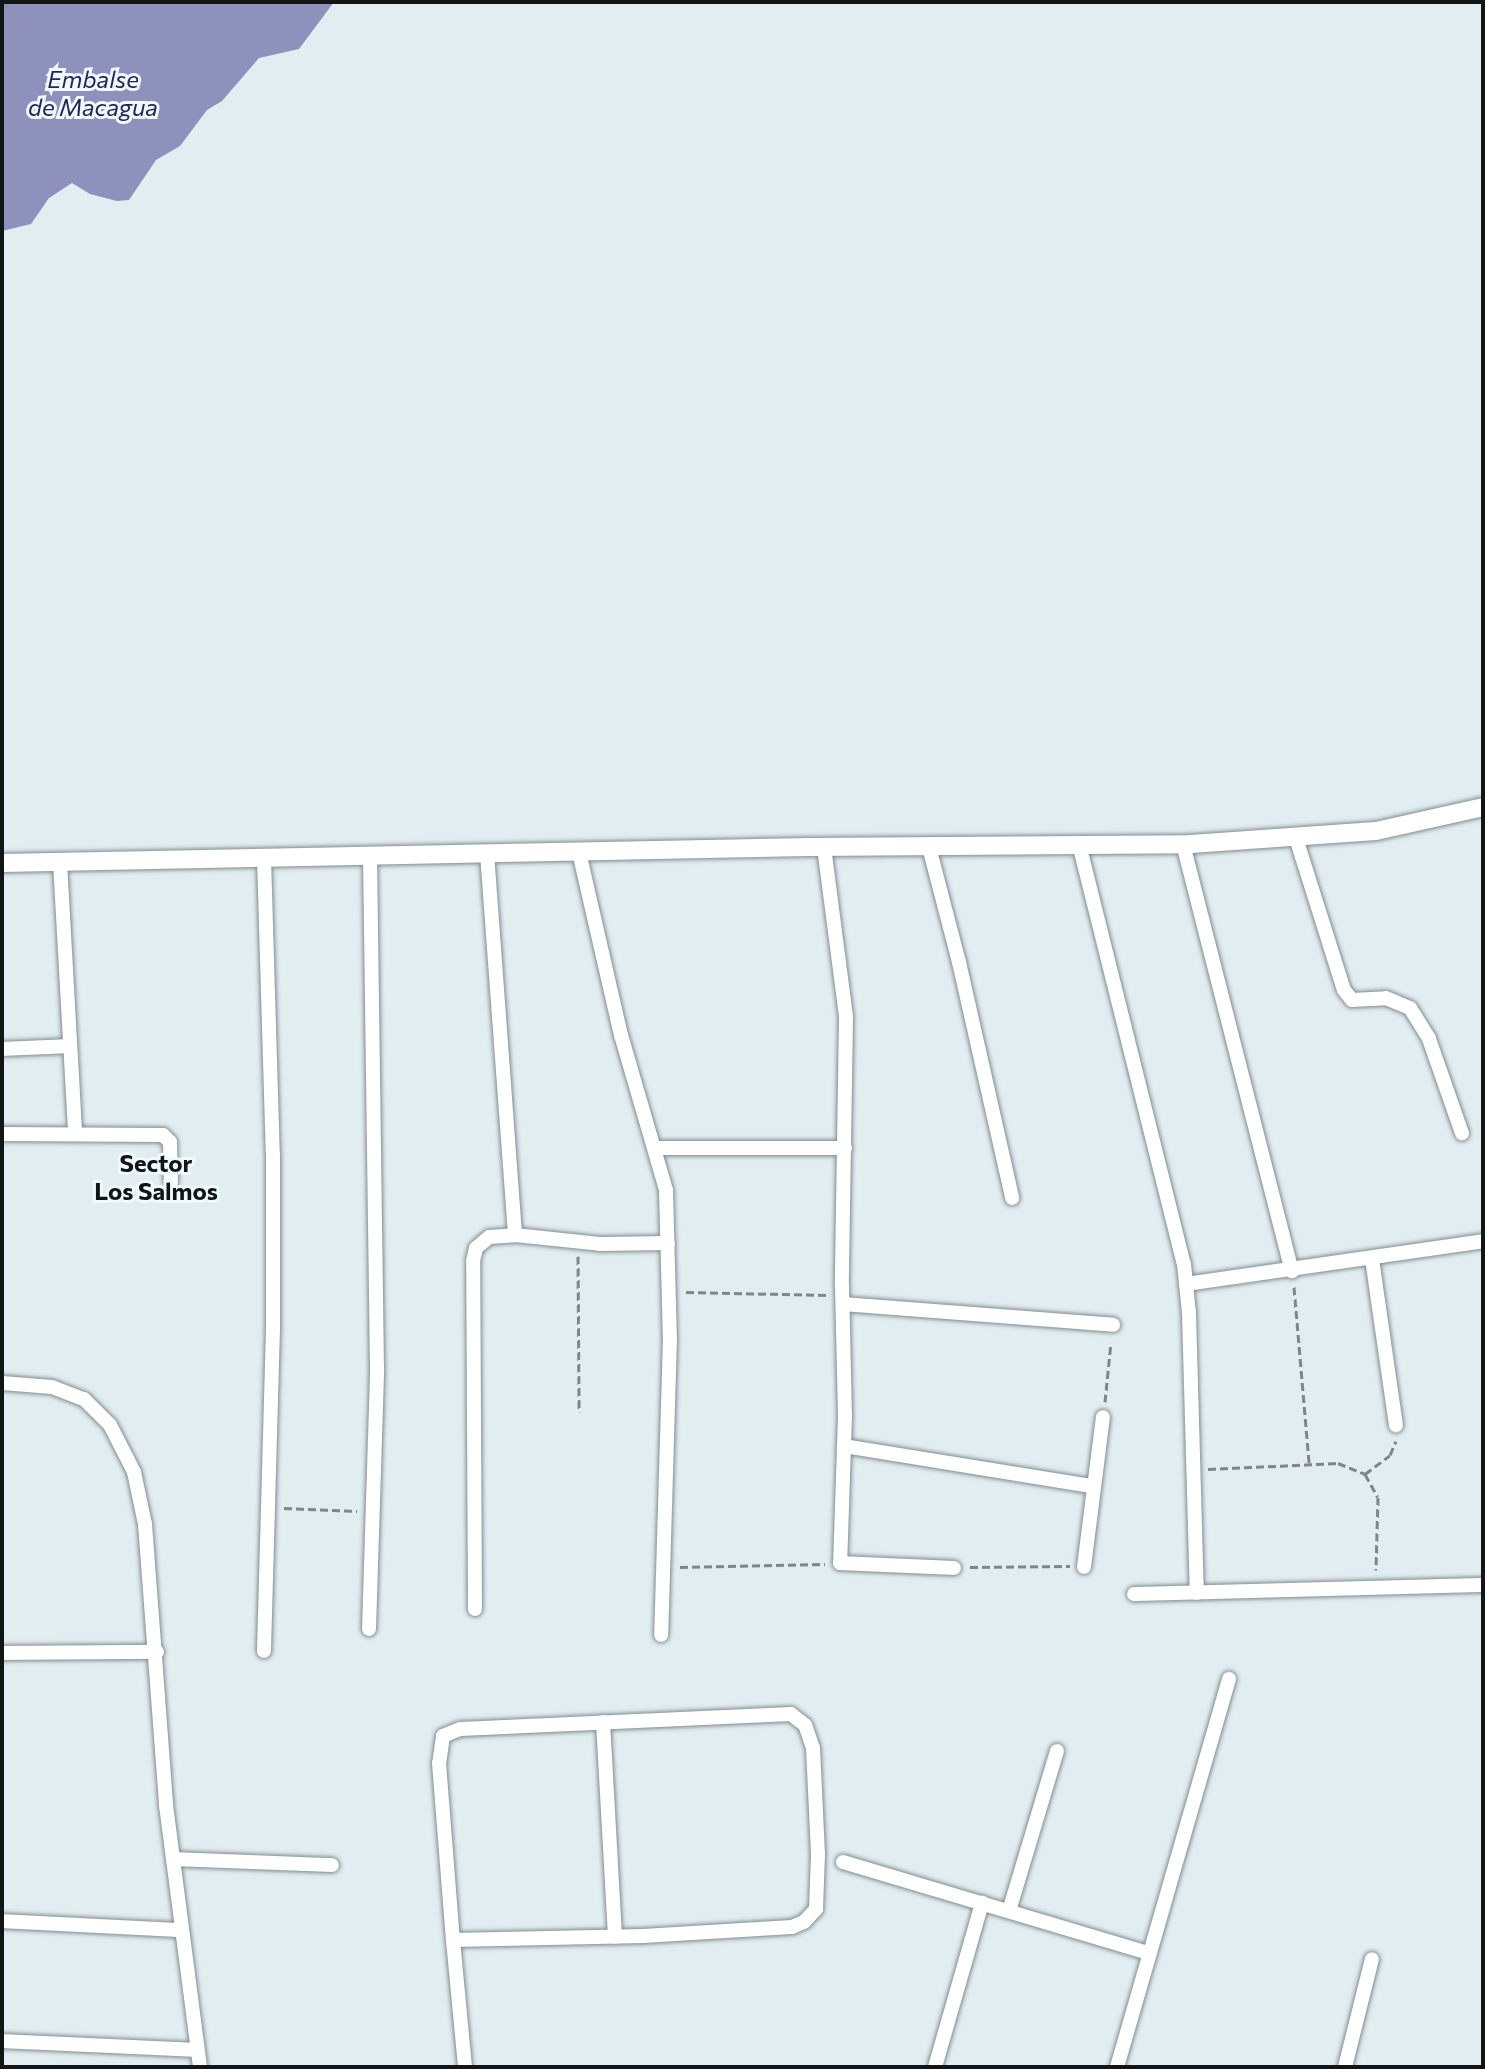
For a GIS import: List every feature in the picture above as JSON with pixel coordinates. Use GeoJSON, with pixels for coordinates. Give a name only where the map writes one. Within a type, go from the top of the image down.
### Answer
{"type":"FeatureCollection","features":[{"type":"Feature","properties":{"kind":"street"},"geometry":{"type":"LineString","coordinates":[[2,863],[824,847],[1183,844],[1376,831],[1483,807]]}},
{"type":"Feature","properties":{"kind":"street"},"geometry":{"type":"LineString","coordinates":[[1296,838],[1344,990],[1352,1000],[1386,998],[1410,1008],[1429,1039],[1462,1133]]}},
{"type":"Feature","properties":{"kind":"street"},"geometry":{"type":"LineString","coordinates":[[1079,844],[1157,1148],[1186,1284],[1197,1593]]}},
{"type":"Feature","properties":{"kind":"street"},"geometry":{"type":"LineString","coordinates":[[1183,844],[1292,1271]]}},
{"type":"Feature","properties":{"kind":"street"},"geometry":{"type":"LineString","coordinates":[[824,847],[846,1017],[844,1446],[840,1563],[954,1568]]}},
{"type":"Feature","properties":{"kind":"street"},"geometry":{"type":"LineString","coordinates":[[929,847],[959,962],[1012,1198]]}},
{"type":"Feature","properties":{"kind":"street"},"geometry":{"type":"LineString","coordinates":[[579,852],[621,1035],[666,1190],[669,1292],[661,1635]]}},
{"type":"Feature","properties":{"kind":"street"},"geometry":{"type":"LineString","coordinates":[[487,853],[515,1235]]}},
{"type":"Feature","properties":{"kind":"street"},"geometry":{"type":"LineString","coordinates":[[369,1629],[377,1163],[370,856]]}},
{"type":"Feature","properties":{"kind":"street"},"geometry":{"type":"LineString","coordinates":[[264,858],[273,1154],[264,1651]]}},
{"type":"Feature","properties":{"kind":"street"},"geometry":{"type":"LineString","coordinates":[[60,862],[75,1132]]}},
{"type":"Feature","properties":{"kind":"street"},"geometry":{"type":"LineString","coordinates":[[2,1049],[70,1046]]}},
{"type":"Feature","properties":{"kind":"street"},"geometry":{"type":"LineString","coordinates":[[2,1134],[75,1132],[163,1135],[170,1142],[171,1182]]}},
{"type":"Feature","properties":{"kind":"street"},"geometry":{"type":"LineString","coordinates":[[655,1148],[845,1148]]}},
{"type":"Feature","properties":{"kind":"street"},"geometry":{"type":"LineString","coordinates":[[475,1609],[473,1261],[482,1241],[489,1237],[515,1235],[578,1241],[668,1243]]}},
{"type":"Feature","properties":{"kind":"street"},"geometry":{"type":"LineString","coordinates":[[1186,1284],[1483,1241]]}},
{"type":"Feature","properties":{"kind":"street"},"geometry":{"type":"LineString","coordinates":[[1372,1259],[1396,1425]]}},
{"type":"Feature","properties":{"kind":"street"},"geometry":{"type":"LineString","coordinates":[[843,1299],[1113,1325]]}},
{"type":"Feature","properties":{"kind":"street"},"geometry":{"type":"LineString","coordinates":[[2,1383],[52,1387],[84,1399],[100,1412],[122,1445],[141,1500],[157,1652],[173,1859],[200,2067]]}},
{"type":"Feature","properties":{"kind":"street"},"geometry":{"type":"LineString","coordinates":[[1084,1567],[1103,1417]]}},
{"type":"Feature","properties":{"kind":"street"},"geometry":{"type":"LineString","coordinates":[[844,1446],[1092,1486]]}},
{"type":"Feature","properties":{"kind":"street"},"geometry":{"type":"LineString","coordinates":[[1134,1594],[1483,1585]]}},
{"type":"Feature","properties":{"kind":"street"},"geometry":{"type":"LineString","coordinates":[[2,1653],[157,1652]]}},
{"type":"Feature","properties":{"kind":"street"},"geometry":{"type":"LineString","coordinates":[[1117,2067],[1229,1679]]}},
{"type":"Feature","properties":{"kind":"street"},"geometry":{"type":"LineString","coordinates":[[453,1940],[615,1937],[792,1927],[812,1915],[817,1898],[818,1854],[813,1748],[805,1725],[791,1714],[460,1729],[443,1736],[439,1763],[453,1940],[465,2067]]}},
{"type":"Feature","properties":{"kind":"street"},"geometry":{"type":"LineString","coordinates":[[603,1722],[615,1937]]}},
{"type":"Feature","properties":{"kind":"street"},"geometry":{"type":"LineString","coordinates":[[1009,1911],[1057,1751]]}},
{"type":"Feature","properties":{"kind":"street"},"geometry":{"type":"LineString","coordinates":[[173,1859],[332,1865]]}},
{"type":"Feature","properties":{"kind":"street"},"geometry":{"type":"LineString","coordinates":[[843,1862],[1148,1953]]}},
{"type":"Feature","properties":{"kind":"street"},"geometry":{"type":"LineString","coordinates":[[935,2067],[982,1903]]}},
{"type":"Feature","properties":{"kind":"street"},"geometry":{"type":"LineString","coordinates":[[2,1921],[181,1930]]}},
{"type":"Feature","properties":{"kind":"street"},"geometry":{"type":"LineString","coordinates":[[1345,2067],[1372,1959]]}},
{"type":"Feature","properties":{"kind":"street"},"geometry":{"type":"LineString","coordinates":[[2,2041],[197,2050]]}},
{"type":"Feature","properties":{"kind":"path"},"geometry":{"type":"LineString","coordinates":[[578,1241],[579,1412]]}},
{"type":"Feature","properties":{"kind":"path"},"geometry":{"type":"LineString","coordinates":[[1292,1271],[1309,1463]]}},
{"type":"Feature","properties":{"kind":"path"},"geometry":{"type":"LineString","coordinates":[[669,1292],[843,1299]]}},
{"type":"Feature","properties":{"kind":"path"},"geometry":{"type":"LineString","coordinates":[[1103,1417],[1113,1325]]}},
{"type":"Feature","properties":{"kind":"path"},"geometry":{"type":"LineString","coordinates":[[1365,1474],[1390,1455],[1396,1438],[1396,1425]]}},
{"type":"Feature","properties":{"kind":"path"},"geometry":{"type":"LineString","coordinates":[[1192,1469],[1276,1468],[1338,1463],[1365,1474],[1378,1497],[1376,1588]]}},
{"type":"Feature","properties":{"kind":"path"},"geometry":{"type":"LineString","coordinates":[[268,1508],[373,1511]]}},
{"type":"Feature","properties":{"kind":"path"},"geometry":{"type":"LineString","coordinates":[[663,1567],[840,1563]]}},
{"type":"Feature","properties":{"kind":"path"},"geometry":{"type":"LineString","coordinates":[[954,1568],[1084,1567]]}},
{"type":"Feature","properties":{"kind":"water","name":"Embalse de Macagua"},"geometry":{"type":"Polygon","coordinates":[[[2,2],[334,2],[299,49],[259,58],[222,101],[207,110],[180,146],[156,160],[129,200],[117,201],[90,194],[72,183],[49,198],[31,224],[2,231],[2,2]]]}},
{"type":"Feature","properties":{"kind":"district","name":"Sector Los Salmos"},"geometry":{"type":"Point","coordinates":[156,1177]}}]}
